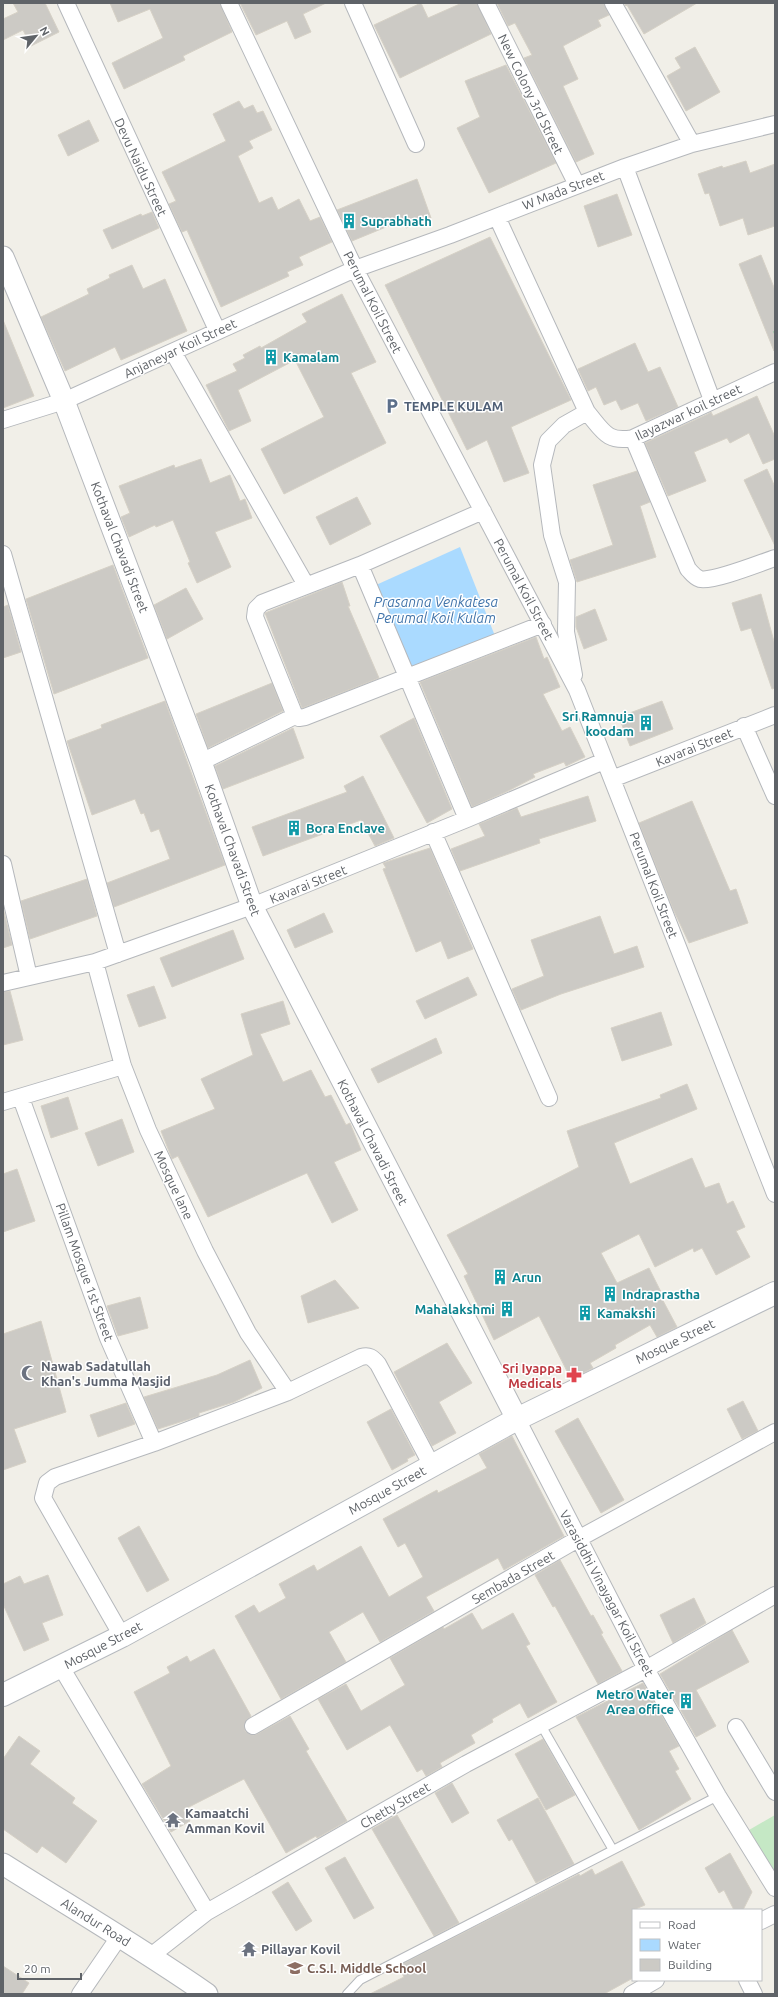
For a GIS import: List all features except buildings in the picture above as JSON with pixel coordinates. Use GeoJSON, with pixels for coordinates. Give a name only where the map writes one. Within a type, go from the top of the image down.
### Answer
{"type":"FeatureCollection","features":[{"type":"Feature","properties":{"kind":"main road","name":"Mosque Street"},"geometry":{"type":"LineString","coordinates":[[3,1695],[122,1636],[517,1419],[775,1293]]}},
{"type":"Feature","properties":{"kind":"street","name":"Devu Naidu Street"},"geometry":{"type":"LineString","coordinates":[[66,3],[217,330]]}},
{"type":"Feature","properties":{"kind":"street","name":"Perumal Koil Street"},"geometry":{"type":"LineString","coordinates":[[229,3],[355,269],[577,690],[775,1194]]}},
{"type":"Feature","properties":{"kind":"street"},"geometry":{"type":"LineString","coordinates":[[353,3],[416,144]]}},
{"type":"Feature","properties":{"kind":"street","name":"New Colony 3rd Street"},"geometry":{"type":"LineString","coordinates":[[486,3],[577,185]]}},
{"type":"Feature","properties":{"kind":"street"},"geometry":{"type":"LineString","coordinates":[[613,3],[692,144]]}},
{"type":"Feature","properties":{"kind":"street","name":"W Mada Street"},"geometry":{"type":"LineString","coordinates":[[355,269],[625,167],[692,144],[775,124]]}},
{"type":"Feature","properties":{"kind":"street"},"geometry":{"type":"LineString","coordinates":[[625,167],[712,400]]}},
{"type":"Feature","properties":{"kind":"street","name":"Ilayazwar koil street"},"geometry":{"type":"LineString","coordinates":[[497,216],[587,412],[606,435],[620,441],[634,438],[712,400],[775,372]]}},
{"type":"Feature","properties":{"kind":"street","name":"Kothaval Chavadi Street"},"geometry":{"type":"LineString","coordinates":[[3,258],[64,401],[201,762],[252,906],[517,1419]]}},
{"type":"Feature","properties":{"kind":"street","name":"Anjaneyar Koil Street"},"geometry":{"type":"LineString","coordinates":[[3,420],[64,401],[173,352],[217,330],[355,269]]}},
{"type":"Feature","properties":{"kind":"street"},"geometry":{"type":"LineString","coordinates":[[173,352],[306,586]]}},
{"type":"Feature","properties":{"kind":"street"},"geometry":{"type":"LineString","coordinates":[[577,690],[566,632],[567,582],[552,535],[542,465],[548,441],[564,425],[587,412]]}},
{"type":"Feature","properties":{"kind":"street"},"geometry":{"type":"LineString","coordinates":[[634,438],[688,569],[694,577],[702,579],[714,578],[775,558]]}},
{"type":"Feature","properties":{"kind":"street"},"geometry":{"type":"LineString","coordinates":[[295,716],[255,617],[256,609],[262,604],[360,565],[482,511]]}},
{"type":"Feature","properties":{"kind":"street"},"geometry":{"type":"LineString","coordinates":[[3,554],[118,954]]}},
{"type":"Feature","properties":{"kind":"street"},"geometry":{"type":"LineString","coordinates":[[360,565],[467,819]]}},
{"type":"Feature","properties":{"kind":"street"},"geometry":{"type":"LineString","coordinates":[[201,762],[295,716],[299,718],[305,717],[542,624]]}},
{"type":"Feature","properties":{"kind":"street","name":"Kavarai Street"},"geometry":{"type":"LineString","coordinates":[[612,779],[775,715]]}},
{"type":"Feature","properties":{"kind":"street"},"geometry":{"type":"LineString","coordinates":[[744,726],[775,796]]}},
{"type":"Feature","properties":{"kind":"street","name":"Kavarai Street"},"geometry":{"type":"LineString","coordinates":[[3,983],[95,962],[252,906],[467,819],[604,761]]}},
{"type":"Feature","properties":{"kind":"street"},"geometry":{"type":"LineString","coordinates":[[433,832],[549,1098]]}},
{"type":"Feature","properties":{"kind":"street"},"geometry":{"type":"LineString","coordinates":[[3,864],[29,977]]}},
{"type":"Feature","properties":{"kind":"street","name":"Mosque lane"},"geometry":{"type":"LineString","coordinates":[[95,962],[123,1066],[148,1130],[205,1251],[248,1333],[288,1392]]}},
{"type":"Feature","properties":{"kind":"street"},"geometry":{"type":"LineString","coordinates":[[3,1102],[21,1098],[123,1066]]}},
{"type":"Feature","properties":{"kind":"street","name":"Pillam Mosque 1st Street"},"geometry":{"type":"LineString","coordinates":[[21,1098],[108,1338],[154,1443]]}},
{"type":"Feature","properties":{"kind":"street"},"geometry":{"type":"LineString","coordinates":[[122,1636],[43,1498],[47,1483],[56,1477],[154,1443],[288,1392],[361,1357],[368,1356],[373,1358],[432,1466]]}},
{"type":"Feature","properties":{"kind":"street","name":"Varasiddhi Vinayagar Koil Street"},"geometry":{"type":"LineString","coordinates":[[517,1419],[646,1669],[718,1796],[775,1888]]}},
{"type":"Feature","properties":{"kind":"street","name":"Sembada Street"},"geometry":{"type":"LineString","coordinates":[[253,1726],[578,1539],[775,1432]]}},
{"type":"Feature","properties":{"kind":"street","name":"Chetty Street"},"geometry":{"type":"LineString","coordinates":[[152,1955],[207,1912],[466,1764],[646,1669],[775,1595]]}},
{"type":"Feature","properties":{"kind":"street"},"geometry":{"type":"LineString","coordinates":[[61,1667],[207,1912]]}},
{"type":"Feature","properties":{"kind":"street"},"geometry":{"type":"LineString","coordinates":[[736,1727],[775,1792]]}},
{"type":"Feature","properties":{"kind":"street","name":"Alandur Road"},"geometry":{"type":"LineString","coordinates":[[3,1864],[119,1937],[152,1955],[207,1994]]}},
{"type":"Feature","properties":{"kind":"street"},"geometry":{"type":"LineString","coordinates":[[762,1920],[775,1914]]}},
{"type":"Feature","properties":{"kind":"street"},"geometry":{"type":"LineString","coordinates":[[80,1994],[119,1937]]}},
{"type":"Feature","properties":{"kind":"street"},"geometry":{"type":"LineString","coordinates":[[632,1994],[654,1981]]}},
{"type":"Feature","properties":{"kind":"street"},"geometry":{"type":"LineString","coordinates":[[747,1981],[754,1994]]}},
{"type":"Feature","properties":{"kind":"lane"},"geometry":{"type":"LineString","coordinates":[[541,1725],[613,1850]]}},
{"type":"Feature","properties":{"kind":"lane"},"geometry":{"type":"LineString","coordinates":[[347,1994],[360,1980],[718,1796]]}},
{"type":"Feature","properties":{"kind":"green space"},"geometry":{"type":"Polygon","coordinates":[[[775,1815],[775,1873],[749,1830],[775,1815]]]}},
{"type":"Feature","properties":{"kind":"water","name":"Prasanna Venkatesa Perumal Koil Kulam"},"geometry":{"type":"Polygon","coordinates":[[[460,547],[495,636],[414,671],[376,585],[460,547]]]}},
{"type":"Feature","properties":{"kind":"place","name":"Suprabhath"},"geometry":{"type":"Point","coordinates":[349,221]}},
{"type":"Feature","properties":{"kind":"place","name":"Kamalam"},"geometry":{"type":"Point","coordinates":[271,357]}},
{"type":"Feature","properties":{"kind":"place","name":"TEMPLE KULAM"},"geometry":{"type":"Point","coordinates":[392,406]}},
{"type":"Feature","properties":{"kind":"place","name":"Sri Ramnuja koodam"},"geometry":{"type":"Point","coordinates":[646,723]}},
{"type":"Feature","properties":{"kind":"place","name":"Bora Enclave"},"geometry":{"type":"Point","coordinates":[294,828]}},
{"type":"Feature","properties":{"kind":"place","name":"Arun"},"geometry":{"type":"Point","coordinates":[500,1277]}},
{"type":"Feature","properties":{"kind":"place","name":"Indraprastha"},"geometry":{"type":"Point","coordinates":[610,1294]}},
{"type":"Feature","properties":{"kind":"place","name":"Mahalakshmi"},"geometry":{"type":"Point","coordinates":[507,1309]}},
{"type":"Feature","properties":{"kind":"place","name":"Kamakshi"},"geometry":{"type":"Point","coordinates":[585,1313]}},
{"type":"Feature","properties":{"kind":"place","name":"Nawab Sadatullah Khan's Jumma Masjid"},"geometry":{"type":"Point","coordinates":[29,1373]}},
{"type":"Feature","properties":{"kind":"place","name":"Sri Iyappa Medicals"},"geometry":{"type":"Point","coordinates":[574,1375]}},
{"type":"Feature","properties":{"kind":"place","name":"Metro Water Area office"},"geometry":{"type":"Point","coordinates":[686,1701]}},
{"type":"Feature","properties":{"kind":"place","name":"Kamaatchi Amman Kovil"},"geometry":{"type":"Point","coordinates":[173,1820]}},
{"type":"Feature","properties":{"kind":"place","name":"Pillayar Kovil"},"geometry":{"type":"Point","coordinates":[249,1949]}},
{"type":"Feature","properties":{"kind":"place","name":"C.S.I. Middle School"},"geometry":{"type":"Point","coordinates":[295,1968]}}]}
